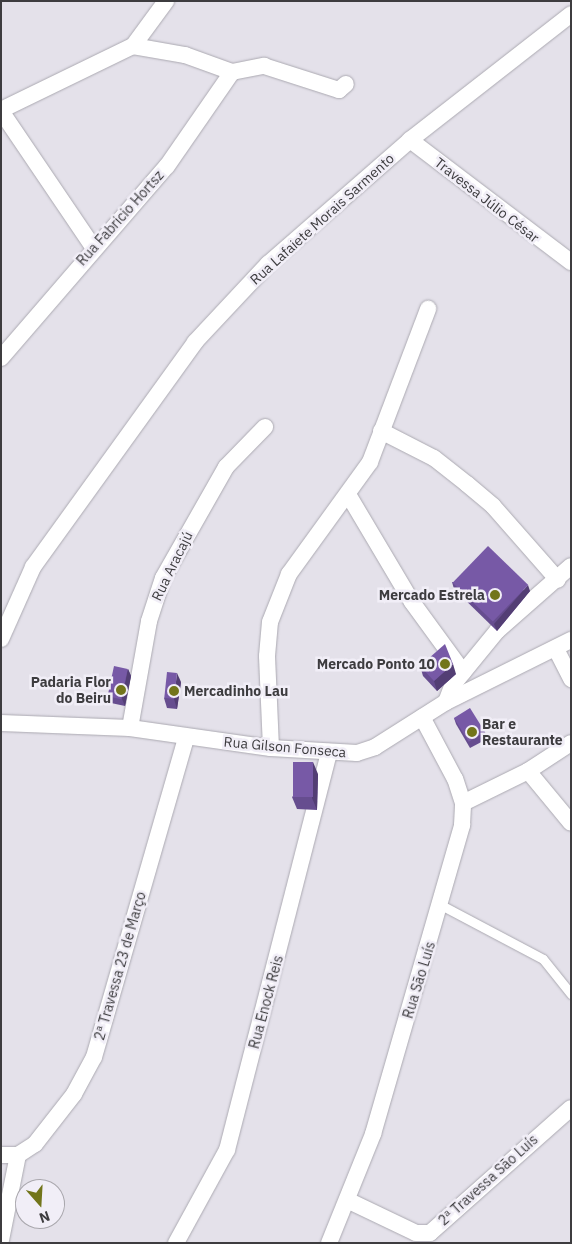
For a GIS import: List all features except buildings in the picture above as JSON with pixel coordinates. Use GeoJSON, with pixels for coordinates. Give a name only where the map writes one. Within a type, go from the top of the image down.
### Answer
{"type":"FeatureCollection","features":[{"type":"Feature","properties":{"kind":"street"},"geometry":{"type":"LineString","coordinates":[[93,247],[1,110],[133,46],[166,1]]}},
{"type":"Feature","properties":{"kind":"street","name":"Rua Lafaiete Morais Sarmento"},"geometry":{"type":"LineString","coordinates":[[1,639],[33,567],[195,342],[268,264],[410,140],[571,14]]}},
{"type":"Feature","properties":{"kind":"street"},"geometry":{"type":"LineString","coordinates":[[133,46],[185,55],[232,72],[264,66],[339,90],[346,84]]}},
{"type":"Feature","properties":{"kind":"street","name":"Rua Fabricio Hortsz"},"geometry":{"type":"LineString","coordinates":[[1,358],[93,247],[166,166],[232,72]]}},
{"type":"Feature","properties":{"kind":"street","name":"Travessa Júlio César"},"geometry":{"type":"LineString","coordinates":[[410,140],[568,260]]}},
{"type":"Feature","properties":{"kind":"street"},"geometry":{"type":"LineString","coordinates":[[271,748],[267,656],[270,622],[289,574],[349,496],[370,462],[428,309]]}},
{"type":"Feature","properties":{"kind":"street","name":"Rua Aracajú"},"geometry":{"type":"LineString","coordinates":[[130,728],[149,621],[163,578],[226,467],[264,427]]}},
{"type":"Feature","properties":{"kind":"street"},"geometry":{"type":"LineString","coordinates":[[381,431],[434,458],[467,484],[493,506],[558,580]]}},
{"type":"Feature","properties":{"kind":"street"},"geometry":{"type":"LineString","coordinates":[[349,496],[412,602],[462,672]]}},
{"type":"Feature","properties":{"kind":"street"},"geometry":{"type":"LineString","coordinates":[[446,702],[462,672],[497,630],[558,580],[571,566]]}},
{"type":"Feature","properties":{"kind":"street","name":"Rua Gilson Fonseca"},"geometry":{"type":"LineString","coordinates":[[1,723],[130,728],[186,738],[271,748],[329,752],[365,751],[446,702],[571,640]]}},
{"type":"Feature","properties":{"kind":"street"},"geometry":{"type":"LineString","coordinates":[[556,649],[571,679]]}},
{"type":"Feature","properties":{"kind":"street"},"geometry":{"type":"LineString","coordinates":[[422,717],[463,803],[528,771],[571,743]]}},
{"type":"Feature","properties":{"kind":"street","name":"2ª Travessa 23 de Março"},"geometry":{"type":"LineString","coordinates":[[9,1155],[35,1144],[74,1094],[94,1057],[186,738]]}},
{"type":"Feature","properties":{"kind":"street","name":"Rua Enock Reis"},"geometry":{"type":"LineString","coordinates":[[176,1243],[227,1150],[329,752]]}},
{"type":"Feature","properties":{"kind":"street"},"geometry":{"type":"LineString","coordinates":[[528,771],[571,823]]}},
{"type":"Feature","properties":{"kind":"street","name":"Rua São Luís"},"geometry":{"type":"LineString","coordinates":[[329,1243],[373,1134],[452,872],[463,803]]}},
{"type":"Feature","properties":{"kind":"street","name":"2ª Travessa São Luís"},"geometry":{"type":"LineString","coordinates":[[347,1200],[416,1233],[430,1233],[571,1108]]}},
{"type":"Feature","properties":{"kind":"street"},"geometry":{"type":"LineString","coordinates":[[1,1240],[9,1155]]}},
{"type":"Feature","properties":{"kind":"lane"},"geometry":{"type":"LineString","coordinates":[[441,905],[542,959],[571,994]]}},
{"type":"Feature","properties":{"kind":"place","name":"Mercado Estrela"},"geometry":{"type":"Point","coordinates":[495,595]}},
{"type":"Feature","properties":{"kind":"place","name":"Mercado Ponto 10"},"geometry":{"type":"Point","coordinates":[445,664]}},
{"type":"Feature","properties":{"kind":"place","name":"Padaria Flor do Beiru"},"geometry":{"type":"Point","coordinates":[121,690]}},
{"type":"Feature","properties":{"kind":"place","name":"Mercadinho Lau"},"geometry":{"type":"Point","coordinates":[174,691]}},
{"type":"Feature","properties":{"kind":"place","name":"Bar e Restaurante"},"geometry":{"type":"Point","coordinates":[472,732]}}]}
